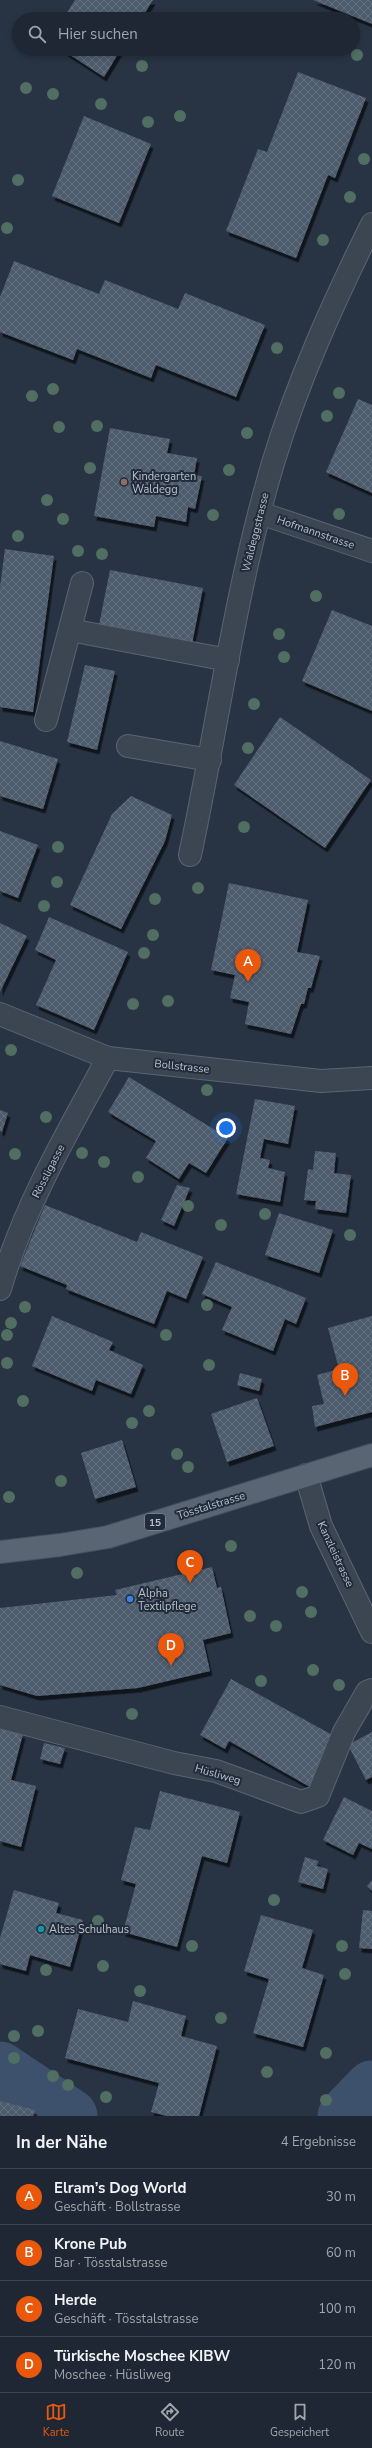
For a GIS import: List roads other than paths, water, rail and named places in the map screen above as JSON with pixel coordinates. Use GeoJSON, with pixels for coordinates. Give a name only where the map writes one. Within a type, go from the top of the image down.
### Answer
{"type":"FeatureCollection","features":[{"type":"Feature","properties":{"kind":"main road","name":"Tösstalstrasse"},"geometry":{"type":"LineString","coordinates":[[0,1552],[60,1545],[108,1537],[372,1455]]}},
{"type":"Feature","properties":{"kind":"street","name":"Waldeggstrasse"},"geometry":{"type":"LineString","coordinates":[[190,855],[210,760],[245,572],[287,419],[331,308],[372,224]]}},
{"type":"Feature","properties":{"kind":"street","name":"Hofmannstrasse"},"geometry":{"type":"LineString","coordinates":[[260,513],[372,552]]}},
{"type":"Feature","properties":{"kind":"street"},"geometry":{"type":"LineString","coordinates":[[46,720],[82,583]]}},
{"type":"Feature","properties":{"kind":"street"},"geometry":{"type":"LineString","coordinates":[[70,630],[228,660]]}},
{"type":"Feature","properties":{"kind":"street"},"geometry":{"type":"LineString","coordinates":[[128,746],[210,760]]}},
{"type":"Feature","properties":{"kind":"street","name":"Bollstrasse"},"geometry":{"type":"LineString","coordinates":[[0,1014],[108,1058],[320,1081],[372,1078]]}},
{"type":"Feature","properties":{"kind":"street","name":"Rössligasse"},"geometry":{"type":"LineString","coordinates":[[0,1289],[9,1257],[41,1181],[108,1058]]}},
{"type":"Feature","properties":{"kind":"street","name":"Kanzleistrasse"},"geometry":{"type":"LineString","coordinates":[[306,1475],[321,1526],[372,1632]]}},
{"type":"Feature","properties":{"kind":"street","name":"Hüsliweg"},"geometry":{"type":"LineString","coordinates":[[0,1717],[174,1763],[216,1771],[301,1802],[318,1796],[344,1732],[367,1692],[372,1690]]}},
{"type":"Feature","properties":{"kind":"waterway"},"geometry":{"type":"LineString","coordinates":[[0,2069],[70,2116]]}},
{"type":"Feature","properties":{"kind":"waterway"},"geometry":{"type":"LineString","coordinates":[[345,2116],[372,2088]]}},
{"type":"Feature","properties":{"kind":"place","name":"Kindergarten Waldegg"},"geometry":{"type":"Point","coordinates":[124,482]}},
{"type":"Feature","properties":{"kind":"place","name":"Elram’s Dog World"},"geometry":{"type":"Point","coordinates":[248,982]}},
{"type":"Feature","properties":{"kind":"place","name":"Krone Pub"},"geometry":{"type":"Point","coordinates":[345,1396]}},
{"type":"Feature","properties":{"kind":"place","name":"Herde"},"geometry":{"type":"Point","coordinates":[190,1583]}},
{"type":"Feature","properties":{"kind":"place","name":"Alpha Textilpflege"},"geometry":{"type":"Point","coordinates":[130,1599]}},
{"type":"Feature","properties":{"kind":"place","name":"Türkische Moschee KIBW"},"geometry":{"type":"Point","coordinates":[171,1666]}},
{"type":"Feature","properties":{"kind":"place","name":"Altes Schulhaus"},"geometry":{"type":"Point","coordinates":[41,1929]}}]}
